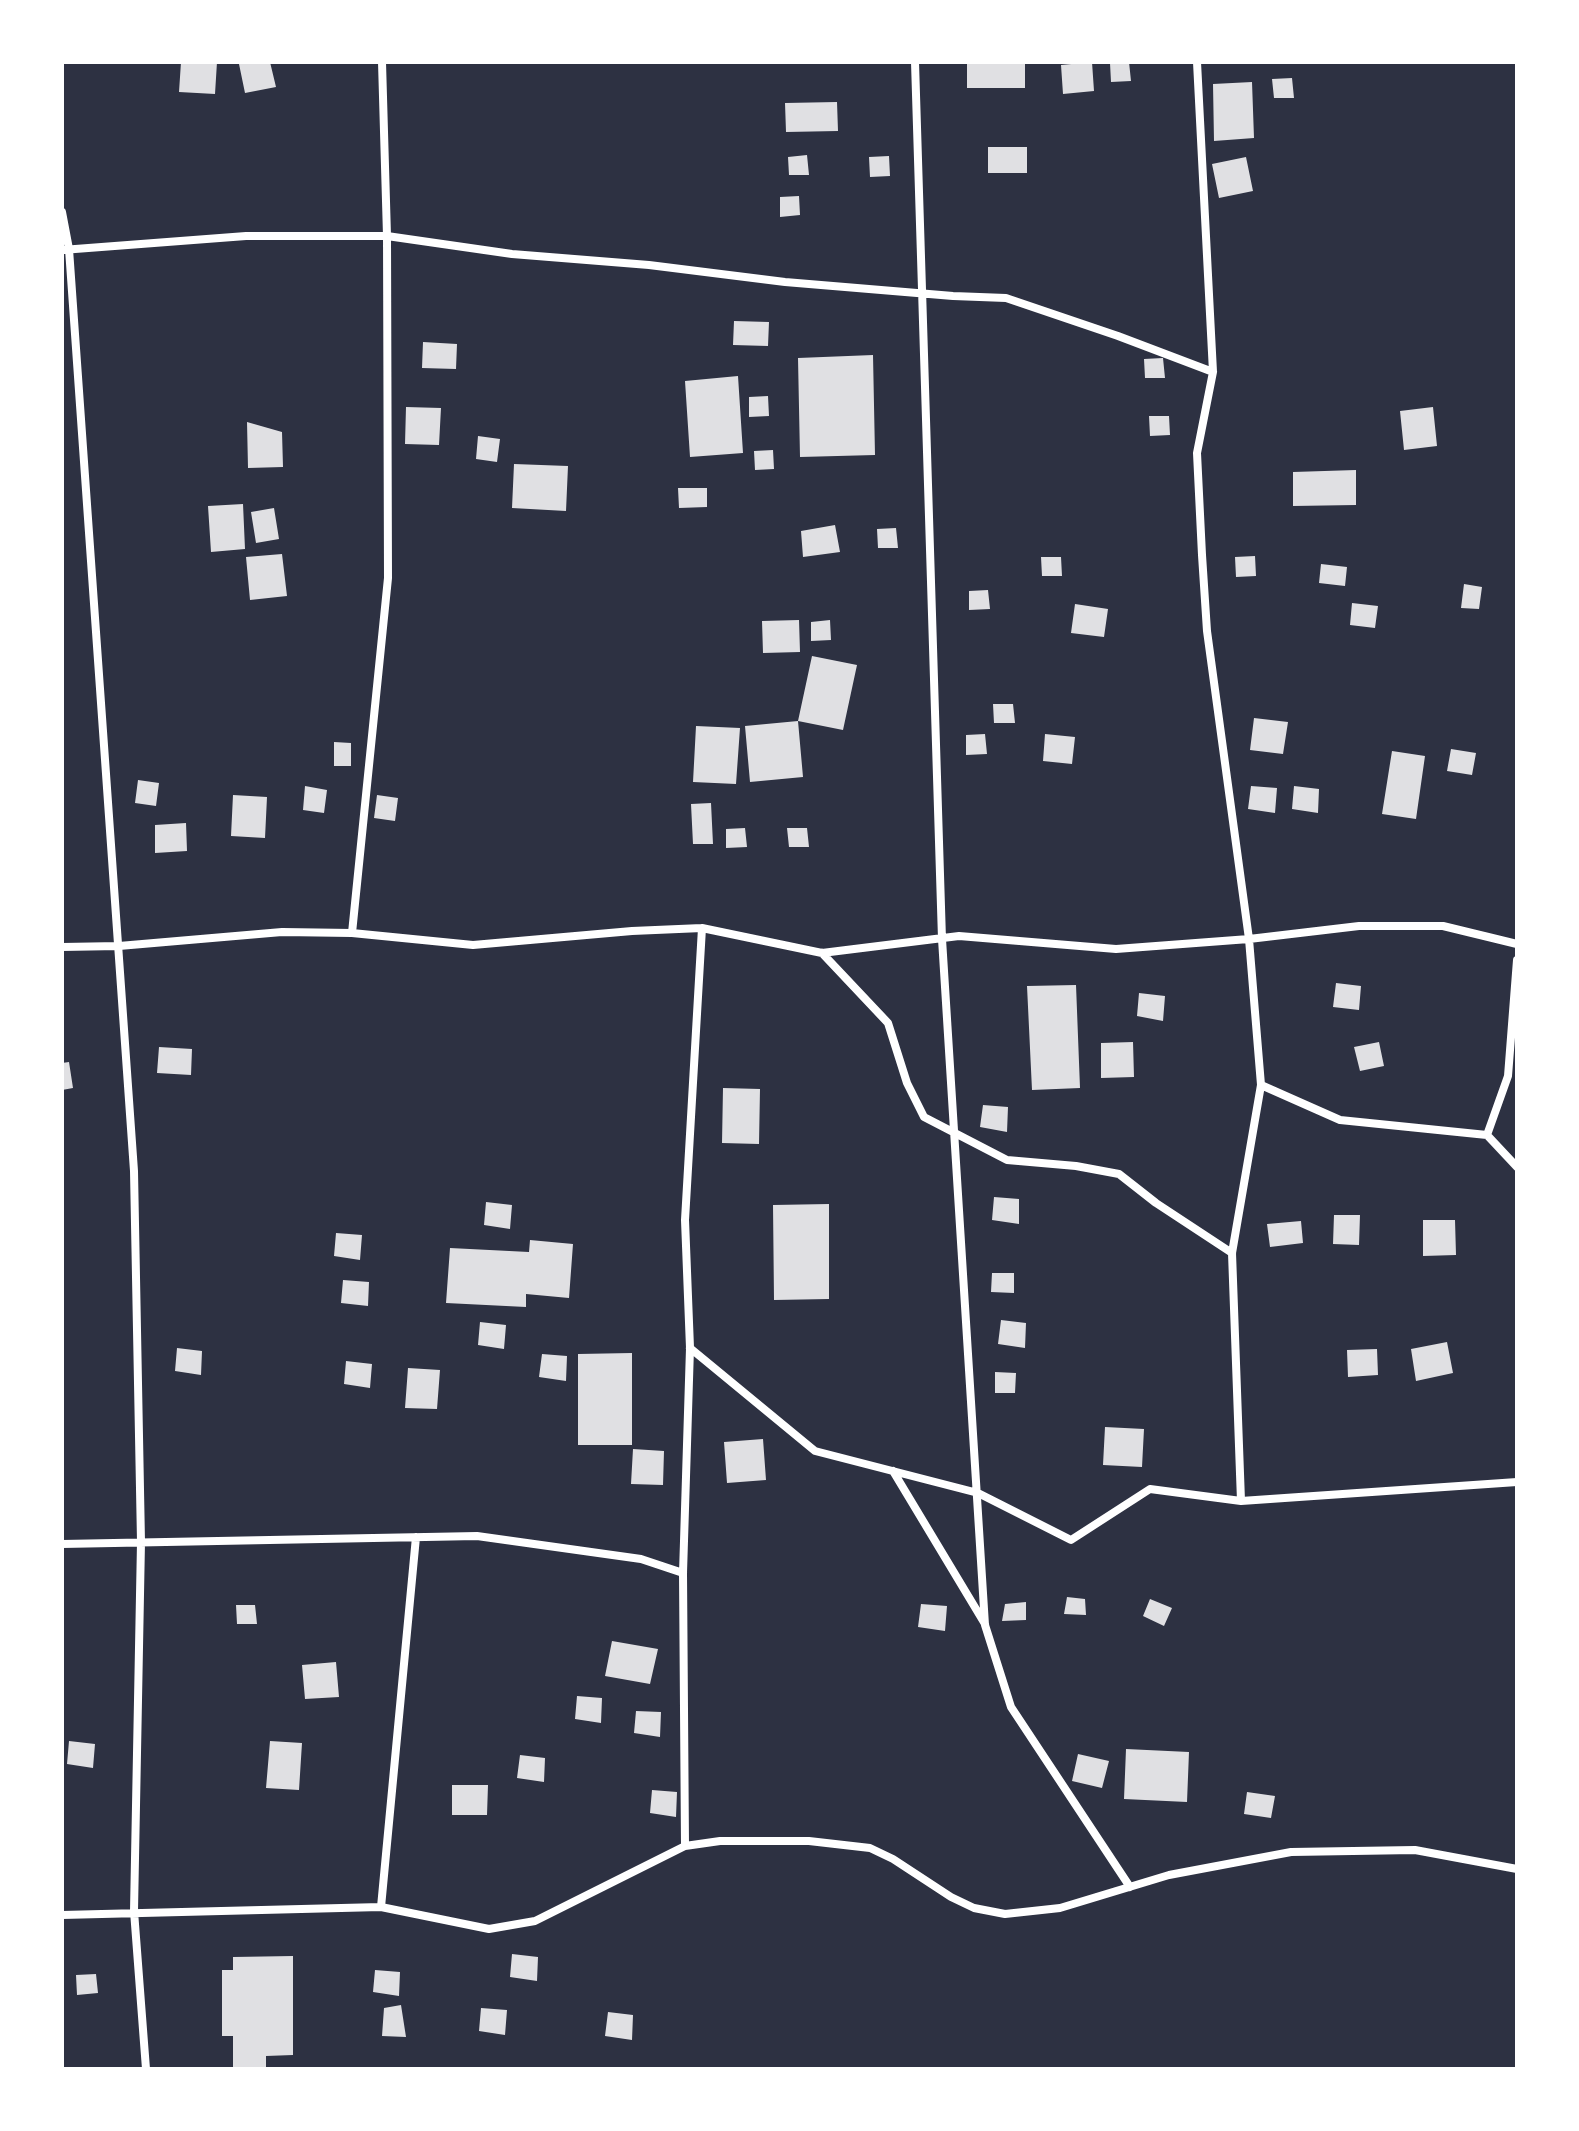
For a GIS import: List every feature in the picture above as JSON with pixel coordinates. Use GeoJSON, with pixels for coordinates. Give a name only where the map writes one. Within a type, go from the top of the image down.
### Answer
{"type":"FeatureCollection","features":[{"type":"Feature","properties":{"kind":"street"},"geometry":{"type":"LineString","coordinates":[[352,933],[388,578],[387,236],[382,62]]}},
{"type":"Feature","properties":{"kind":"street"},"geometry":{"type":"LineString","coordinates":[[915,62],[942,939],[985,1625]]}},
{"type":"Feature","properties":{"kind":"street"},"geometry":{"type":"LineString","coordinates":[[1197,62],[1213,372],[1197,453],[1202,555],[1207,631],[1249,939],[1261,1085],[1232,1253],[1241,1501]]}},
{"type":"Feature","properties":{"kind":"street"},"geometry":{"type":"LineString","coordinates":[[62,212],[134,1171],[141,1542],[134,1911],[146,2069]]}},
{"type":"Feature","properties":{"kind":"street"},"geometry":{"type":"LineString","coordinates":[[66,249],[246,236],[387,236],[512,254],[649,265],[785,282],[1006,298],[1213,372]]}},
{"type":"Feature","properties":{"kind":"street"},"geometry":{"type":"LineString","coordinates":[[62,947],[119,946],[282,932],[352,933],[473,945],[702,928],[822,953],[959,936],[1116,949],[1249,939],[1359,926],[1443,926],[1517,944]]}},
{"type":"Feature","properties":{"kind":"street"},"geometry":{"type":"LineString","coordinates":[[685,1846],[683,1573],[690,1348],[685,1220],[702,928]]}},
{"type":"Feature","properties":{"kind":"street"},"geometry":{"type":"LineString","coordinates":[[822,953],[888,1023],[907,1083],[924,1117],[1007,1160],[1076,1166],[1119,1174],[1156,1203],[1232,1253]]}},
{"type":"Feature","properties":{"kind":"street"},"geometry":{"type":"LineString","coordinates":[[1487,1135],[1508,1076],[1517,960]]}},
{"type":"Feature","properties":{"kind":"street"},"geometry":{"type":"LineString","coordinates":[[1261,1085],[1340,1120],[1487,1135],[1517,1167]]}},
{"type":"Feature","properties":{"kind":"street"},"geometry":{"type":"LineString","coordinates":[[690,1348],[815,1451],[978,1493],[1071,1540],[1150,1489],[1241,1501],[1517,1482]]}},
{"type":"Feature","properties":{"kind":"street"},"geometry":{"type":"LineString","coordinates":[[893,1470],[985,1625],[1011,1707],[1130,1887]]}},
{"type":"Feature","properties":{"kind":"street"},"geometry":{"type":"LineString","coordinates":[[62,1544],[477,1536],[641,1559],[683,1573]]}},
{"type":"Feature","properties":{"kind":"street"},"geometry":{"type":"LineString","coordinates":[[381,1907],[416,1537]]}},
{"type":"Feature","properties":{"kind":"street"},"geometry":{"type":"LineString","coordinates":[[62,1915],[381,1907],[489,1929],[535,1921],[685,1846],[720,1841],[809,1841],[870,1848],[893,1859],[951,1897],[974,1908],[1005,1914],[1060,1908],[1169,1875],[1291,1852],[1415,1850],[1517,1869]]}},
{"type":"Feature","properties":{"kind":"building"},"geometry":{"type":"Polygon","coordinates":[[[181,62],[217,62],[215,94],[179,92],[181,62]]]}},
{"type":"Feature","properties":{"kind":"building"},"geometry":{"type":"Polygon","coordinates":[[[270,62],[276,87],[245,93],[239,64],[270,62]]]}},
{"type":"Feature","properties":{"kind":"building"},"geometry":{"type":"Polygon","coordinates":[[[967,62],[1025,62],[1025,88],[967,88],[967,62]]]}},
{"type":"Feature","properties":{"kind":"building"},"geometry":{"type":"Polygon","coordinates":[[[1092,62],[1094,91],[1063,94],[1061,65],[1092,62]]]}},
{"type":"Feature","properties":{"kind":"building"},"geometry":{"type":"Polygon","coordinates":[[[1129,62],[1131,81],[1111,82],[1110,63],[1129,62]]]}},
{"type":"Feature","properties":{"kind":"building"},"geometry":{"type":"Polygon","coordinates":[[[1292,78],[1294,98],[1274,98],[1272,79],[1292,78]]]}},
{"type":"Feature","properties":{"kind":"building"},"geometry":{"type":"Polygon","coordinates":[[[1252,82],[1254,138],[1214,141],[1213,84],[1252,82]]]}},
{"type":"Feature","properties":{"kind":"building"},"geometry":{"type":"Polygon","coordinates":[[[837,102],[838,131],[786,132],[785,103],[837,102]]]}},
{"type":"Feature","properties":{"kind":"building"},"geometry":{"type":"Polygon","coordinates":[[[988,147],[1027,147],[1027,173],[988,173],[988,147]]]}},
{"type":"Feature","properties":{"kind":"building"},"geometry":{"type":"Polygon","coordinates":[[[807,155],[809,175],[789,175],[788,157],[807,155]]]}},
{"type":"Feature","properties":{"kind":"building"},"geometry":{"type":"Polygon","coordinates":[[[889,156],[890,176],[870,177],[869,157],[889,156]]]}},
{"type":"Feature","properties":{"kind":"building"},"geometry":{"type":"Polygon","coordinates":[[[1246,157],[1253,191],[1219,198],[1212,164],[1246,157]]]}},
{"type":"Feature","properties":{"kind":"building"},"geometry":{"type":"Polygon","coordinates":[[[799,196],[800,215],[780,217],[780,197],[799,196]]]}},
{"type":"Feature","properties":{"kind":"building"},"geometry":{"type":"Polygon","coordinates":[[[734,321],[769,322],[768,346],[733,345],[734,321]]]}},
{"type":"Feature","properties":{"kind":"building"},"geometry":{"type":"Polygon","coordinates":[[[423,342],[457,344],[456,369],[422,368],[423,342]]]}},
{"type":"Feature","properties":{"kind":"building"},"geometry":{"type":"Polygon","coordinates":[[[873,355],[875,455],[800,457],[798,358],[873,355]]]}},
{"type":"Feature","properties":{"kind":"building"},"geometry":{"type":"Polygon","coordinates":[[[1163,358],[1165,378],[1145,378],[1144,359],[1163,358]]]}},
{"type":"Feature","properties":{"kind":"building"},"geometry":{"type":"Polygon","coordinates":[[[738,376],[743,453],[690,457],[685,381],[738,376]]]}},
{"type":"Feature","properties":{"kind":"building"},"geometry":{"type":"Polygon","coordinates":[[[768,396],[769,416],[749,417],[749,397],[768,396]]]}},
{"type":"Feature","properties":{"kind":"building"},"geometry":{"type":"Polygon","coordinates":[[[406,407],[441,408],[439,445],[405,444],[406,407]]]}},
{"type":"Feature","properties":{"kind":"building"},"geometry":{"type":"Polygon","coordinates":[[[1433,407],[1437,446],[1404,450],[1400,411],[1433,407]]]}},
{"type":"Feature","properties":{"kind":"building"},"geometry":{"type":"Polygon","coordinates":[[[1149,416],[1169,416],[1170,435],[1150,436],[1149,416]]]}},
{"type":"Feature","properties":{"kind":"building"},"geometry":{"type":"Polygon","coordinates":[[[247,422],[282,432],[283,467],[248,468],[247,422]]]}},
{"type":"Feature","properties":{"kind":"building"},"geometry":{"type":"Polygon","coordinates":[[[478,436],[500,439],[497,462],[476,459],[478,436]]]}},
{"type":"Feature","properties":{"kind":"building"},"geometry":{"type":"Polygon","coordinates":[[[773,450],[774,469],[755,470],[754,451],[773,450]]]}},
{"type":"Feature","properties":{"kind":"building"},"geometry":{"type":"Polygon","coordinates":[[[514,464],[568,466],[566,511],[512,508],[514,464]]]}},
{"type":"Feature","properties":{"kind":"building"},"geometry":{"type":"Polygon","coordinates":[[[1356,470],[1356,505],[1293,506],[1293,472],[1356,470]]]}},
{"type":"Feature","properties":{"kind":"building"},"geometry":{"type":"Polygon","coordinates":[[[678,488],[707,488],[707,507],[679,508],[678,488]]]}},
{"type":"Feature","properties":{"kind":"building"},"geometry":{"type":"Polygon","coordinates":[[[243,504],[245,549],[211,552],[208,506],[243,504]]]}},
{"type":"Feature","properties":{"kind":"building"},"geometry":{"type":"Polygon","coordinates":[[[274,508],[279,539],[256,543],[251,512],[274,508]]]}},
{"type":"Feature","properties":{"kind":"building"},"geometry":{"type":"Polygon","coordinates":[[[835,525],[840,552],[803,557],[801,531],[835,525]]]}},
{"type":"Feature","properties":{"kind":"building"},"geometry":{"type":"Polygon","coordinates":[[[896,528],[898,548],[878,548],[877,529],[896,528]]]}},
{"type":"Feature","properties":{"kind":"building"},"geometry":{"type":"Polygon","coordinates":[[[282,554],[287,596],[250,600],[246,557],[282,554]]]}},
{"type":"Feature","properties":{"kind":"building"},"geometry":{"type":"Polygon","coordinates":[[[1255,556],[1256,576],[1236,577],[1235,557],[1255,556]]]}},
{"type":"Feature","properties":{"kind":"building"},"geometry":{"type":"Polygon","coordinates":[[[1041,557],[1061,557],[1062,576],[1042,576],[1041,557]]]}},
{"type":"Feature","properties":{"kind":"building"},"geometry":{"type":"Polygon","coordinates":[[[1321,564],[1347,567],[1345,586],[1319,583],[1321,564]]]}},
{"type":"Feature","properties":{"kind":"building"},"geometry":{"type":"Polygon","coordinates":[[[1464,584],[1482,587],[1479,609],[1461,608],[1464,584]]]}},
{"type":"Feature","properties":{"kind":"building"},"geometry":{"type":"Polygon","coordinates":[[[988,590],[990,609],[969,610],[969,591],[988,590]]]}},
{"type":"Feature","properties":{"kind":"building"},"geometry":{"type":"Polygon","coordinates":[[[1352,603],[1378,606],[1375,628],[1350,625],[1352,603]]]}},
{"type":"Feature","properties":{"kind":"building"},"geometry":{"type":"Polygon","coordinates":[[[1075,604],[1108,609],[1104,637],[1071,633],[1075,604]]]}},
{"type":"Feature","properties":{"kind":"building"},"geometry":{"type":"Polygon","coordinates":[[[799,620],[800,652],[763,653],[762,621],[799,620]]]}},
{"type":"Feature","properties":{"kind":"building"},"geometry":{"type":"Polygon","coordinates":[[[830,620],[831,640],[811,641],[811,622],[830,620]]]}},
{"type":"Feature","properties":{"kind":"building"},"geometry":{"type":"Polygon","coordinates":[[[812,656],[857,665],[843,730],[798,721],[812,656]]]}},
{"type":"Feature","properties":{"kind":"building"},"geometry":{"type":"Polygon","coordinates":[[[993,704],[1013,704],[1015,723],[994,723],[993,704]]]}},
{"type":"Feature","properties":{"kind":"building"},"geometry":{"type":"Polygon","coordinates":[[[1254,718],[1288,722],[1283,754],[1250,750],[1254,718]]]}},
{"type":"Feature","properties":{"kind":"building"},"geometry":{"type":"Polygon","coordinates":[[[798,721],[803,777],[750,782],[745,726],[798,721]]]}},
{"type":"Feature","properties":{"kind":"building"},"geometry":{"type":"Polygon","coordinates":[[[696,726],[740,728],[736,784],[693,782],[696,726]]]}},
{"type":"Feature","properties":{"kind":"building"},"geometry":{"type":"Polygon","coordinates":[[[985,734],[987,754],[966,755],[966,735],[985,734]]]}},
{"type":"Feature","properties":{"kind":"building"},"geometry":{"type":"Polygon","coordinates":[[[1045,734],[1075,737],[1072,764],[1043,761],[1045,734]]]}},
{"type":"Feature","properties":{"kind":"building"},"geometry":{"type":"Polygon","coordinates":[[[334,742],[351,743],[351,766],[334,766],[334,742]]]}},
{"type":"Feature","properties":{"kind":"building"},"geometry":{"type":"Polygon","coordinates":[[[1451,749],[1476,753],[1472,775],[1447,771],[1451,749]]]}},
{"type":"Feature","properties":{"kind":"building"},"geometry":{"type":"Polygon","coordinates":[[[1392,751],[1425,756],[1416,819],[1382,814],[1392,751]]]}},
{"type":"Feature","properties":{"kind":"building"},"geometry":{"type":"Polygon","coordinates":[[[138,780],[159,783],[156,806],[135,803],[138,780]]]}},
{"type":"Feature","properties":{"kind":"building"},"geometry":{"type":"Polygon","coordinates":[[[305,786],[327,790],[324,813],[303,810],[305,786]]]}},
{"type":"Feature","properties":{"kind":"building"},"geometry":{"type":"Polygon","coordinates":[[[1251,786],[1277,788],[1275,813],[1248,809],[1251,786]]]}},
{"type":"Feature","properties":{"kind":"building"},"geometry":{"type":"Polygon","coordinates":[[[1294,786],[1319,789],[1318,813],[1292,809],[1294,786]]]}},
{"type":"Feature","properties":{"kind":"building"},"geometry":{"type":"Polygon","coordinates":[[[233,795],[267,797],[265,838],[231,836],[233,795]]]}},
{"type":"Feature","properties":{"kind":"building"},"geometry":{"type":"Polygon","coordinates":[[[377,795],[398,798],[395,821],[374,818],[377,795]]]}},
{"type":"Feature","properties":{"kind":"building"},"geometry":{"type":"Polygon","coordinates":[[[711,803],[713,844],[693,844],[691,804],[711,803]]]}},
{"type":"Feature","properties":{"kind":"building"},"geometry":{"type":"Polygon","coordinates":[[[186,823],[187,851],[155,853],[155,825],[186,823]]]}},
{"type":"Feature","properties":{"kind":"building"},"geometry":{"type":"Polygon","coordinates":[[[745,828],[747,847],[726,848],[726,829],[745,828]]]}},
{"type":"Feature","properties":{"kind":"building"},"geometry":{"type":"Polygon","coordinates":[[[787,828],[807,828],[809,847],[789,847],[787,828]]]}},
{"type":"Feature","properties":{"kind":"building"},"geometry":{"type":"Polygon","coordinates":[[[1336,983],[1361,986],[1359,1010],[1333,1007],[1336,983]]]}},
{"type":"Feature","properties":{"kind":"building"},"geometry":{"type":"Polygon","coordinates":[[[1076,985],[1080,1088],[1032,1090],[1027,986],[1076,985]]]}},
{"type":"Feature","properties":{"kind":"building"},"geometry":{"type":"Polygon","coordinates":[[[1139,993],[1165,996],[1163,1021],[1137,1016],[1139,993]]]}},
{"type":"Feature","properties":{"kind":"building"},"geometry":{"type":"Polygon","coordinates":[[[1133,1042],[1134,1077],[1101,1078],[1101,1043],[1133,1042]]]}},
{"type":"Feature","properties":{"kind":"building"},"geometry":{"type":"Polygon","coordinates":[[[1379,1042],[1384,1066],[1360,1071],[1354,1047],[1379,1042]]]}},
{"type":"Feature","properties":{"kind":"building"},"geometry":{"type":"Polygon","coordinates":[[[159,1047],[192,1049],[191,1075],[157,1073],[159,1047]]]}},
{"type":"Feature","properties":{"kind":"building"},"geometry":{"type":"Polygon","coordinates":[[[69,1062],[73,1088],[62,1090],[62,1063],[69,1062]]]}},
{"type":"Feature","properties":{"kind":"building"},"geometry":{"type":"Polygon","coordinates":[[[723,1088],[760,1089],[759,1144],[722,1143],[723,1088]]]}},
{"type":"Feature","properties":{"kind":"building"},"geometry":{"type":"Polygon","coordinates":[[[983,1105],[1008,1107],[1007,1132],[980,1127],[983,1105]]]}},
{"type":"Feature","properties":{"kind":"building"},"geometry":{"type":"Polygon","coordinates":[[[994,1197],[1019,1199],[1019,1224],[992,1220],[994,1197]]]}},
{"type":"Feature","properties":{"kind":"building"},"geometry":{"type":"Polygon","coordinates":[[[486,1202],[512,1205],[510,1229],[484,1225],[486,1202]]]}},
{"type":"Feature","properties":{"kind":"building"},"geometry":{"type":"Polygon","coordinates":[[[829,1204],[829,1299],[774,1300],[773,1205],[829,1204]]]}},
{"type":"Feature","properties":{"kind":"building"},"geometry":{"type":"Polygon","coordinates":[[[1334,1215],[1360,1215],[1359,1245],[1333,1244],[1334,1215]]]}},
{"type":"Feature","properties":{"kind":"building"},"geometry":{"type":"Polygon","coordinates":[[[1423,1220],[1455,1220],[1456,1255],[1423,1256],[1423,1220]]]}},
{"type":"Feature","properties":{"kind":"building"},"geometry":{"type":"Polygon","coordinates":[[[1301,1221],[1303,1243],[1270,1247],[1267,1224],[1301,1221]]]}},
{"type":"Feature","properties":{"kind":"building"},"geometry":{"type":"Polygon","coordinates":[[[336,1233],[362,1235],[360,1260],[334,1256],[336,1233]]]}},
{"type":"Feature","properties":{"kind":"building"},"geometry":{"type":"Polygon","coordinates":[[[530,1240],[573,1244],[569,1298],[526,1294],[526,1307],[446,1303],[450,1248],[529,1252],[530,1240]]]}},
{"type":"Feature","properties":{"kind":"building"},"geometry":{"type":"Polygon","coordinates":[[[992,1273],[1014,1273],[1014,1293],[991,1292],[992,1273]]]}},
{"type":"Feature","properties":{"kind":"building"},"geometry":{"type":"Polygon","coordinates":[[[343,1280],[369,1282],[368,1306],[341,1303],[343,1280]]]}},
{"type":"Feature","properties":{"kind":"building"},"geometry":{"type":"Polygon","coordinates":[[[1001,1320],[1026,1323],[1025,1348],[998,1344],[1001,1320]]]}},
{"type":"Feature","properties":{"kind":"building"},"geometry":{"type":"Polygon","coordinates":[[[480,1322],[506,1325],[504,1349],[478,1345],[480,1322]]]}},
{"type":"Feature","properties":{"kind":"building"},"geometry":{"type":"Polygon","coordinates":[[[1447,1342],[1453,1373],[1416,1381],[1411,1349],[1447,1342]]]}},
{"type":"Feature","properties":{"kind":"building"},"geometry":{"type":"Polygon","coordinates":[[[177,1348],[202,1351],[201,1375],[175,1371],[177,1348]]]}},
{"type":"Feature","properties":{"kind":"building"},"geometry":{"type":"Polygon","coordinates":[[[1377,1349],[1378,1375],[1348,1377],[1347,1350],[1377,1349]]]}},
{"type":"Feature","properties":{"kind":"building"},"geometry":{"type":"Polygon","coordinates":[[[632,1353],[632,1445],[578,1445],[578,1354],[632,1353]]]}},
{"type":"Feature","properties":{"kind":"building"},"geometry":{"type":"Polygon","coordinates":[[[542,1354],[567,1356],[566,1381],[539,1377],[542,1354]]]}},
{"type":"Feature","properties":{"kind":"building"},"geometry":{"type":"Polygon","coordinates":[[[346,1361],[372,1364],[370,1388],[344,1384],[346,1361]]]}},
{"type":"Feature","properties":{"kind":"building"},"geometry":{"type":"Polygon","coordinates":[[[408,1368],[440,1370],[437,1409],[405,1408],[408,1368]]]}},
{"type":"Feature","properties":{"kind":"building"},"geometry":{"type":"Polygon","coordinates":[[[995,1372],[1016,1373],[1015,1393],[995,1393],[995,1372]]]}},
{"type":"Feature","properties":{"kind":"building"},"geometry":{"type":"Polygon","coordinates":[[[1105,1427],[1144,1429],[1142,1467],[1103,1465],[1105,1427]]]}},
{"type":"Feature","properties":{"kind":"building"},"geometry":{"type":"Polygon","coordinates":[[[763,1439],[766,1480],[727,1483],[724,1442],[763,1439]]]}},
{"type":"Feature","properties":{"kind":"building"},"geometry":{"type":"Polygon","coordinates":[[[633,1449],[664,1451],[663,1485],[631,1484],[633,1449]]]}},
{"type":"Feature","properties":{"kind":"building"},"geometry":{"type":"Polygon","coordinates":[[[1067,1597],[1085,1599],[1086,1615],[1064,1614],[1067,1597]]]}},
{"type":"Feature","properties":{"kind":"building"},"geometry":{"type":"Polygon","coordinates":[[[1150,1599],[1172,1608],[1164,1626],[1143,1616],[1150,1599]]]}},
{"type":"Feature","properties":{"kind":"building"},"geometry":{"type":"Polygon","coordinates":[[[1026,1602],[1026,1620],[1002,1621],[1005,1604],[1026,1602]]]}},
{"type":"Feature","properties":{"kind":"building"},"geometry":{"type":"Polygon","coordinates":[[[921,1604],[947,1606],[945,1631],[918,1627],[921,1604]]]}},
{"type":"Feature","properties":{"kind":"building"},"geometry":{"type":"Polygon","coordinates":[[[236,1605],[255,1605],[257,1624],[237,1624],[236,1605]]]}},
{"type":"Feature","properties":{"kind":"building"},"geometry":{"type":"Polygon","coordinates":[[[612,1641],[658,1649],[650,1684],[605,1676],[612,1641]]]}},
{"type":"Feature","properties":{"kind":"building"},"geometry":{"type":"Polygon","coordinates":[[[336,1662],[339,1697],[305,1699],[302,1665],[336,1662]]]}},
{"type":"Feature","properties":{"kind":"building"},"geometry":{"type":"Polygon","coordinates":[[[577,1696],[602,1698],[601,1723],[575,1719],[577,1696]]]}},
{"type":"Feature","properties":{"kind":"building"},"geometry":{"type":"Polygon","coordinates":[[[636,1711],[661,1712],[660,1737],[634,1733],[636,1711]]]}},
{"type":"Feature","properties":{"kind":"building"},"geometry":{"type":"Polygon","coordinates":[[[69,1741],[95,1744],[93,1768],[67,1764],[69,1741]]]}},
{"type":"Feature","properties":{"kind":"building"},"geometry":{"type":"Polygon","coordinates":[[[270,1741],[302,1743],[299,1790],[266,1788],[270,1741]]]}},
{"type":"Feature","properties":{"kind":"building"},"geometry":{"type":"Polygon","coordinates":[[[1126,1749],[1189,1752],[1187,1802],[1124,1799],[1126,1749]]]}},
{"type":"Feature","properties":{"kind":"building"},"geometry":{"type":"Polygon","coordinates":[[[1078,1754],[1109,1761],[1102,1788],[1072,1781],[1078,1754]]]}},
{"type":"Feature","properties":{"kind":"building"},"geometry":{"type":"Polygon","coordinates":[[[520,1755],[545,1758],[544,1782],[517,1778],[520,1755]]]}},
{"type":"Feature","properties":{"kind":"building"},"geometry":{"type":"Polygon","coordinates":[[[452,1785],[488,1785],[487,1815],[452,1815],[452,1785]]]}},
{"type":"Feature","properties":{"kind":"building"},"geometry":{"type":"Polygon","coordinates":[[[652,1790],[677,1792],[676,1817],[650,1813],[652,1790]]]}},
{"type":"Feature","properties":{"kind":"building"},"geometry":{"type":"Polygon","coordinates":[[[1247,1792],[1275,1796],[1271,1818],[1244,1814],[1247,1792]]]}},
{"type":"Feature","properties":{"kind":"building"},"geometry":{"type":"Polygon","coordinates":[[[512,1954],[538,1957],[537,1981],[510,1977],[512,1954]]]}},
{"type":"Feature","properties":{"kind":"building"},"geometry":{"type":"Polygon","coordinates":[[[293,1956],[293,2055],[266,2056],[266,2069],[233,2069],[233,2036],[222,2036],[222,1970],[233,1970],[233,1957],[293,1956]]]}},
{"type":"Feature","properties":{"kind":"building"},"geometry":{"type":"Polygon","coordinates":[[[375,1970],[400,1972],[399,1996],[373,1992],[375,1970]]]}},
{"type":"Feature","properties":{"kind":"building"},"geometry":{"type":"Polygon","coordinates":[[[96,1974],[98,1993],[77,1995],[76,1975],[96,1974]]]}},
{"type":"Feature","properties":{"kind":"building"},"geometry":{"type":"Polygon","coordinates":[[[401,2005],[406,2037],[382,2036],[384,2008],[401,2005]]]}},
{"type":"Feature","properties":{"kind":"building"},"geometry":{"type":"Polygon","coordinates":[[[481,2008],[507,2010],[505,2035],[479,2031],[481,2008]]]}},
{"type":"Feature","properties":{"kind":"building"},"geometry":{"type":"Polygon","coordinates":[[[608,2012],[633,2015],[632,2040],[605,2036],[608,2012]]]}}]}
